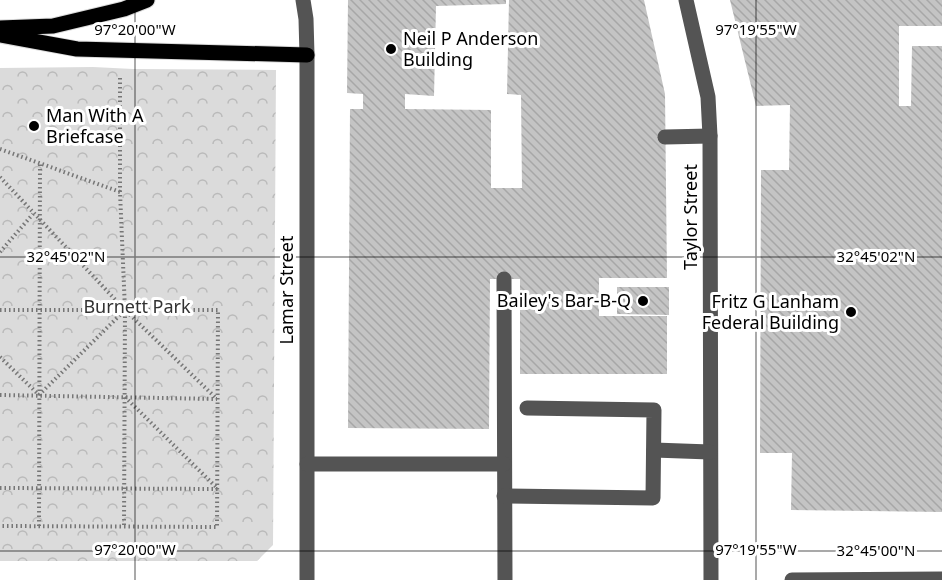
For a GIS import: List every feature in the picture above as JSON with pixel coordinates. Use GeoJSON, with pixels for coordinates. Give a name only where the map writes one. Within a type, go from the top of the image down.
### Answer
{"type":"FeatureCollection","features":[{"type":"Feature","properties":{"kind":"main road"},"geometry":{"type":"LineString","coordinates":[[0,28],[53,26],[124,9],[147,0]]}},
{"type":"Feature","properties":{"kind":"main road"},"geometry":{"type":"LineString","coordinates":[[0,35],[77,50],[307,55]]}},
{"type":"Feature","properties":{"kind":"street","name":"Lamar Street"},"geometry":{"type":"LineString","coordinates":[[303,0],[307,55],[307,580]]}},
{"type":"Feature","properties":{"kind":"street","name":"Taylor Street"},"geometry":{"type":"LineString","coordinates":[[686,0],[708,97],[710,136],[711,580]]}},
{"type":"Feature","properties":{"kind":"street"},"geometry":{"type":"LineString","coordinates":[[665,137],[710,136]]}},
{"type":"Feature","properties":{"kind":"street"},"geometry":{"type":"LineString","coordinates":[[504,279],[505,580]]}},
{"type":"Feature","properties":{"kind":"street"},"geometry":{"type":"LineString","coordinates":[[504,496],[653,498],[654,410],[526,408]]}},
{"type":"Feature","properties":{"kind":"street"},"geometry":{"type":"LineString","coordinates":[[654,450],[710,452]]}},
{"type":"Feature","properties":{"kind":"street"},"geometry":{"type":"LineString","coordinates":[[307,464],[504,464]]}},
{"type":"Feature","properties":{"kind":"street"},"geometry":{"type":"LineString","coordinates":[[792,580],[942,579]]}},
{"type":"Feature","properties":{"kind":"path"},"geometry":{"type":"LineString","coordinates":[[120,78],[120,192],[124,310],[124,527]]}},
{"type":"Feature","properties":{"kind":"path"},"geometry":{"type":"LineString","coordinates":[[0,149],[120,192]]}},
{"type":"Feature","properties":{"kind":"path"},"geometry":{"type":"LineString","coordinates":[[39,526],[40,164]]}},
{"type":"Feature","properties":{"kind":"path"},"geometry":{"type":"LineString","coordinates":[[0,177],[124,310],[218,399]]}},
{"type":"Feature","properties":{"kind":"path"},"geometry":{"type":"LineString","coordinates":[[0,252],[33,214]]}},
{"type":"Feature","properties":{"kind":"path"},"geometry":{"type":"LineString","coordinates":[[0,310],[218,310],[217,527],[0,526]]}},
{"type":"Feature","properties":{"kind":"path"},"geometry":{"type":"LineString","coordinates":[[39,395],[124,310]]}},
{"type":"Feature","properties":{"kind":"path"},"geometry":{"type":"LineString","coordinates":[[0,357],[39,395]]}},
{"type":"Feature","properties":{"kind":"path"},"geometry":{"type":"LineString","coordinates":[[0,395],[218,399]]}},
{"type":"Feature","properties":{"kind":"path"},"geometry":{"type":"LineString","coordinates":[[124,397],[218,489]]}},
{"type":"Feature","properties":{"kind":"path"},"geometry":{"type":"LineString","coordinates":[[0,488],[218,489]]}},
{"type":"Feature","properties":{"kind":"green space","name":"Burnett Park"},"geometry":{"type":"Polygon","coordinates":[[[0,68],[276,70],[273,545],[257,561],[0,561],[0,68]]]}},
{"type":"Feature","properties":{"kind":"building"},"geometry":{"type":"Polygon","coordinates":[[[348,0],[506,0],[506,4],[436,6],[434,96],[405,94],[405,109],[491,110],[491,188],[522,188],[521,95],[507,94],[509,0],[644,0],[665,94],[667,278],[599,278],[599,316],[667,316],[667,374],[520,374],[520,279],[490,279],[489,429],[348,428],[350,109],[363,109],[363,94],[347,93],[348,0]]]}},
{"type":"Feature","properties":{"kind":"building","name":"Fritz G Lanham Federal Building"},"geometry":{"type":"Polygon","coordinates":[[[730,0],[942,0],[942,26],[899,26],[899,106],[911,106],[912,46],[942,46],[942,512],[791,510],[792,453],[760,453],[761,170],[789,170],[790,105],[756,106],[730,0]]]}},
{"type":"Feature","properties":{"kind":"building","name":"Bailey's Bar-B-Q"},"geometry":{"type":"Polygon","coordinates":[[[617,287],[669,287],[669,315],[617,314],[617,287]]]}},
{"type":"Feature","properties":{"kind":"place","name":"Neil P Anderson Building"},"geometry":{"type":"Point","coordinates":[391,49]}},
{"type":"Feature","properties":{"kind":"place","name":"Man With A Briefcase"},"geometry":{"type":"Point","coordinates":[34,126]}},
{"type":"Feature","properties":{"kind":"place","name":"Bailey's Bar-B-Q"},"geometry":{"type":"Point","coordinates":[643,301]}},
{"type":"Feature","properties":{"kind":"place","name":"Fritz G Lanham Federal Building"},"geometry":{"type":"Point","coordinates":[851,312]}}]}
